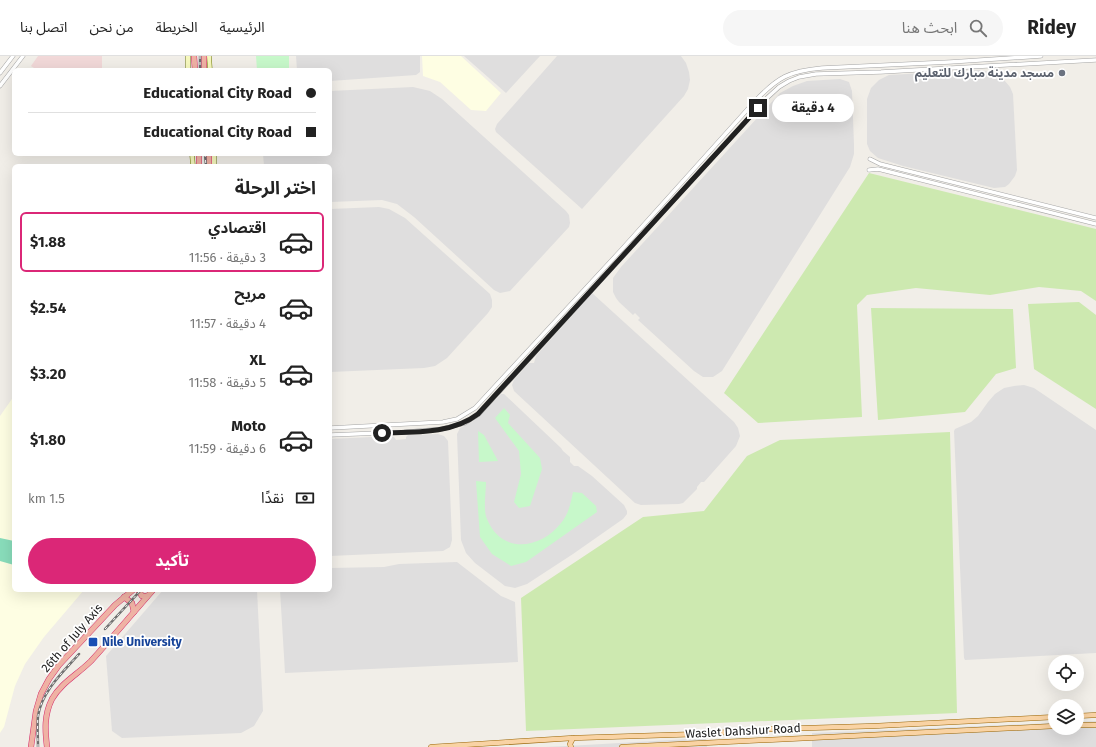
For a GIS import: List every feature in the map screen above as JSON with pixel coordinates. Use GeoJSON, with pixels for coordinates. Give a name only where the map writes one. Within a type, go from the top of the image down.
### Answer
{"type":"FeatureCollection","features":[{"type":"Feature","properties":{"kind":"highway"},"geometry":{"type":"LineString","coordinates":[[204,56],[204,68]]}},
{"type":"Feature","properties":{"kind":"highway"},"geometry":{"type":"LineString","coordinates":[[191,68],[194,57]]}},
{"type":"Feature","properties":{"kind":"highway"},"geometry":{"type":"LineString","coordinates":[[194,57],[195,68]]}},
{"type":"Feature","properties":{"kind":"highway","name":"26th of July Axis"},"geometry":{"type":"LineString","coordinates":[[31,747],[38,702],[49,679],[59,665],[122,598],[130,592]]}},
{"type":"Feature","properties":{"kind":"highway"},"geometry":{"type":"LineString","coordinates":[[139,592],[142,596],[147,596]]}},
{"type":"Feature","properties":{"kind":"highway","name":"26th of July Axis"},"geometry":{"type":"LineString","coordinates":[[46,744],[45,734],[47,713],[55,694],[91,660],[151,592]]}},
{"type":"Feature","properties":{"kind":"highway"},"geometry":{"type":"LineString","coordinates":[[122,598],[132,602],[134,612]]}},
{"type":"Feature","properties":{"kind":"highway","name":"26th of July Axis"},"geometry":{"type":"LineString","coordinates":[[33,732],[35,747]]}},
{"type":"Feature","properties":{"kind":"highway","name":"26th of July Axis"},"geometry":{"type":"LineString","coordinates":[[43,747],[43,738],[45,734]]}},
{"type":"Feature","properties":{"kind":"highway"},"geometry":{"type":"LineString","coordinates":[[28,747],[32,741]]}},
{"type":"Feature","properties":{"kind":"highway"},"geometry":{"type":"LineString","coordinates":[[46,744],[50,747]]}},
{"type":"Feature","properties":{"kind":"main road"},"geometry":{"type":"LineString","coordinates":[[188,56],[188,68]]}},
{"type":"Feature","properties":{"kind":"main road"},"geometry":{"type":"LineString","coordinates":[[209,56],[210,68]]}},
{"type":"Feature","properties":{"kind":"main road"},"geometry":{"type":"LineString","coordinates":[[122,598],[126,592]]}},
{"type":"Feature","properties":{"kind":"main road"},"geometry":{"type":"LineString","coordinates":[[1084,716],[1096,715]]}},
{"type":"Feature","properties":{"kind":"main road","name":"Waslet Dahshur Road"},"geometry":{"type":"LineString","coordinates":[[432,747],[554,742],[573,738],[700,734],[774,729],[874,726],[1048,717]]}},
{"type":"Feature","properties":{"kind":"main road"},"geometry":{"type":"LineString","coordinates":[[890,725],[889,731],[891,734]]}},
{"type":"Feature","properties":{"kind":"main road"},"geometry":{"type":"LineString","coordinates":[[1084,725],[1096,725]]}},
{"type":"Feature","properties":{"kind":"main road"},"geometry":{"type":"LineString","coordinates":[[873,734],[877,730],[874,726]]}},
{"type":"Feature","properties":{"kind":"main road","name":"Waslet Dahshur Road"},"geometry":{"type":"LineString","coordinates":[[622,747],[1048,726]]}},
{"type":"Feature","properties":{"kind":"main road"},"geometry":{"type":"LineString","coordinates":[[571,747],[570,744],[573,738]]}},
{"type":"Feature","properties":{"kind":"street"},"geometry":{"type":"LineString","coordinates":[[0,73],[13,56]]}},
{"type":"Feature","properties":{"kind":"street"},"geometry":{"type":"LineString","coordinates":[[14,68],[23,56]]}},
{"type":"Feature","properties":{"kind":"street"},"geometry":{"type":"LineString","coordinates":[[332,428],[443,422],[457,419],[469,412],[485,399],[755,101],[774,83],[790,73],[802,70],[1041,56]]}},
{"type":"Feature","properties":{"kind":"street"},"geometry":{"type":"LineString","coordinates":[[332,435],[442,429],[457,426],[474,417],[484,408],[775,91],[789,82],[810,75],[880,72],[1072,58],[1096,60]]}},
{"type":"Feature","properties":{"kind":"street"},"geometry":{"type":"LineString","coordinates":[[880,65],[880,72]]}},
{"type":"Feature","properties":{"kind":"street"},"geometry":{"type":"LineString","coordinates":[[0,86],[12,70]]}},
{"type":"Feature","properties":{"kind":"street"},"geometry":{"type":"LineString","coordinates":[[870,159],[880,164],[1096,218]]}},
{"type":"Feature","properties":{"kind":"street"},"geometry":{"type":"LineString","coordinates":[[869,170],[878,169],[1096,224]]}},
{"type":"Feature","properties":{"kind":"street"},"geometry":{"type":"LineString","coordinates":[[344,427],[344,434]]}},
{"type":"Feature","properties":{"kind":"shaded area"},"geometry":{"type":"Polygon","coordinates":[[[38,56],[102,56],[102,68],[34,68],[31,66],[38,56]]]}},
{"type":"Feature","properties":{"kind":"shaded area"},"geometry":{"type":"Polygon","coordinates":[[[296,56],[420,56],[420,72],[416,75],[332,81],[332,68],[297,68],[296,56]]]}},
{"type":"Feature","properties":{"kind":"shaded area"},"geometry":{"type":"Polygon","coordinates":[[[422,56],[461,56],[501,93],[486,111],[471,110],[440,82],[423,76],[422,56]]]}},
{"type":"Feature","properties":{"kind":"shaded area"},"geometry":{"type":"Polygon","coordinates":[[[464,56],[540,56],[506,93],[464,56]]]}},
{"type":"Feature","properties":{"kind":"shaded area"},"geometry":{"type":"Polygon","coordinates":[[[557,56],[681,56],[686,63],[689,72],[690,80],[688,89],[684,96],[582,209],[496,132],[495,129],[497,124],[557,56]]]}},
{"type":"Feature","properties":{"kind":"shaded area"},"geometry":{"type":"Polygon","coordinates":[[[980,70],[989,72],[1004,80],[1010,87],[1013,94],[1017,170],[1015,176],[1005,187],[994,188],[903,166],[878,158],[870,151],[867,144],[867,99],[871,88],[879,80],[889,75],[980,70]]]}},
{"type":"Feature","properties":{"kind":"shaded area"},"geometry":{"type":"Polygon","coordinates":[[[840,79],[849,82],[852,91],[854,154],[850,167],[722,371],[713,377],[703,377],[694,371],[638,320],[640,318],[635,313],[633,315],[619,302],[613,292],[613,278],[621,267],[780,93],[807,81],[840,79]]]}},
{"type":"Feature","properties":{"kind":"shaded area"},"geometry":{"type":"Polygon","coordinates":[[[413,87],[430,91],[442,99],[566,211],[569,215],[569,227],[510,291],[500,293],[494,290],[414,217],[397,204],[382,200],[332,202],[332,164],[264,164],[263,156],[332,156],[332,91],[413,87]]]}},
{"type":"Feature","properties":{"kind":"shaded area"},"geometry":{"type":"Polygon","coordinates":[[[379,207],[389,209],[405,218],[490,294],[492,307],[488,313],[447,358],[435,366],[424,368],[332,372],[332,209],[379,207]]]}},
{"type":"Feature","properties":{"kind":"shaded area"},"geometry":{"type":"Polygon","coordinates":[[[592,293],[734,422],[738,428],[740,436],[736,446],[683,503],[641,505],[635,503],[514,391],[512,385],[514,380],[529,363],[534,363],[536,356],[592,293]]]}},
{"type":"Feature","properties":{"kind":"shaded area"},"geometry":{"type":"Polygon","coordinates":[[[1024,385],[1034,388],[1096,430],[1096,653],[965,660],[964,658],[954,431],[955,429],[971,422],[978,416],[995,394],[1004,388],[1024,385]]]}},
{"type":"Feature","properties":{"kind":"shaded area"},"geometry":{"type":"Polygon","coordinates":[[[501,394],[504,394],[561,448],[570,457],[570,462],[574,466],[578,466],[592,476],[624,505],[627,511],[627,514],[623,519],[573,554],[527,584],[515,588],[505,586],[475,563],[466,553],[461,540],[457,434],[460,428],[472,422],[482,414],[501,394]]]}},
{"type":"Feature","properties":{"kind":"shaded area"},"geometry":{"type":"Polygon","coordinates":[[[12,399],[12,592],[82,592],[44,637],[25,664],[15,686],[4,727],[0,733],[0,416],[12,399]]]}},
{"type":"Feature","properties":{"kind":"shaded area"},"geometry":{"type":"Polygon","coordinates":[[[438,434],[444,436],[448,441],[452,540],[450,547],[443,551],[332,556],[332,439],[392,436],[396,440],[406,439],[408,435],[438,434]]]}},
{"type":"Feature","properties":{"kind":"shaded area"},"geometry":{"type":"Polygon","coordinates":[[[457,562],[501,596],[515,602],[518,662],[285,673],[280,592],[332,592],[332,568],[384,567],[399,564],[457,562]]]}},
{"type":"Feature","properties":{"kind":"shaded area"},"geometry":{"type":"Polygon","coordinates":[[[161,592],[257,592],[263,711],[254,726],[241,733],[122,738],[112,731],[106,656],[161,592]]]}},
{"type":"Feature","properties":{"kind":"shaded area"},"geometry":{"type":"Polygon","coordinates":[[[1096,721],[1096,747],[812,747],[812,733],[1048,723],[1048,735],[1084,735],[1084,722],[1096,721]]]}},
{"type":"Feature","properties":{"kind":"shaded area"},"geometry":{"type":"Polygon","coordinates":[[[706,738],[707,747],[545,747],[585,745],[706,738]]]}},
{"type":"Feature","properties":{"kind":"green space"},"geometry":{"type":"Polygon","coordinates":[[[256,56],[289,56],[289,68],[257,68],[256,56]]]}},
{"type":"Feature","properties":{"kind":"green space"},"geometry":{"type":"Polygon","coordinates":[[[869,173],[1096,229],[1096,301],[1081,291],[1039,287],[990,295],[916,288],[867,295],[857,305],[862,417],[758,423],[724,393],[869,173]]]}},
{"type":"Feature","properties":{"kind":"green space"},"geometry":{"type":"Polygon","coordinates":[[[1079,302],[1096,315],[1096,409],[1034,369],[1028,304],[1079,302]]]}},
{"type":"Feature","properties":{"kind":"green space"},"geometry":{"type":"Polygon","coordinates":[[[871,308],[1013,309],[1016,368],[996,374],[965,412],[878,420],[871,308]]]}},
{"type":"Feature","properties":{"kind":"green space"},"geometry":{"type":"Polygon","coordinates":[[[504,408],[510,415],[508,423],[540,458],[542,469],[530,506],[519,508],[514,502],[521,474],[519,451],[495,418],[504,408]]]}},
{"type":"Feature","properties":{"kind":"green space"},"geometry":{"type":"Polygon","coordinates":[[[478,431],[484,435],[498,461],[479,462],[478,431]]]}},
{"type":"Feature","properties":{"kind":"green space"},"geometry":{"type":"Polygon","coordinates":[[[950,432],[957,713],[526,731],[521,598],[643,517],[704,511],[747,456],[780,440],[950,432]]]}},
{"type":"Feature","properties":{"kind":"green space"},"geometry":{"type":"Polygon","coordinates":[[[476,481],[486,482],[486,515],[493,530],[502,538],[511,543],[532,543],[543,539],[552,532],[566,516],[573,492],[582,493],[596,506],[597,512],[526,562],[511,566],[492,554],[480,537],[476,481]]]}},
{"type":"Feature","properties":{"kind":"green space"},"geometry":{"type":"Polygon","coordinates":[[[0,538],[12,541],[12,564],[0,561],[0,538]]]}},
{"type":"Feature","properties":{"kind":"railway"},"geometry":{"type":"LineString","coordinates":[[200,56],[200,68]]}},
{"type":"Feature","properties":{"kind":"railway"},"geometry":{"type":"LineString","coordinates":[[205,156],[206,164]]}},
{"type":"Feature","properties":{"kind":"railway"},"geometry":{"type":"LineString","coordinates":[[105,629],[139,592]]}},
{"type":"Feature","properties":{"kind":"railway"},"geometry":{"type":"LineString","coordinates":[[38,747],[38,716],[40,707],[54,682],[79,654]]}},
{"type":"Feature","properties":{"kind":"place","name":"مسجد مدينة مبارك للتعليم"},"geometry":{"type":"Point","coordinates":[1062,73]}},
{"type":"Feature","properties":{"kind":"place","name":"Nile University"},"geometry":{"type":"Point","coordinates":[93,642]}},
{"type":"Feature","properties":{"kind":"route"},"geometry":{"type":"LineString","coordinates":[[382,433],[449,428],[465,423],[478,414],[758,108]]}}]}
